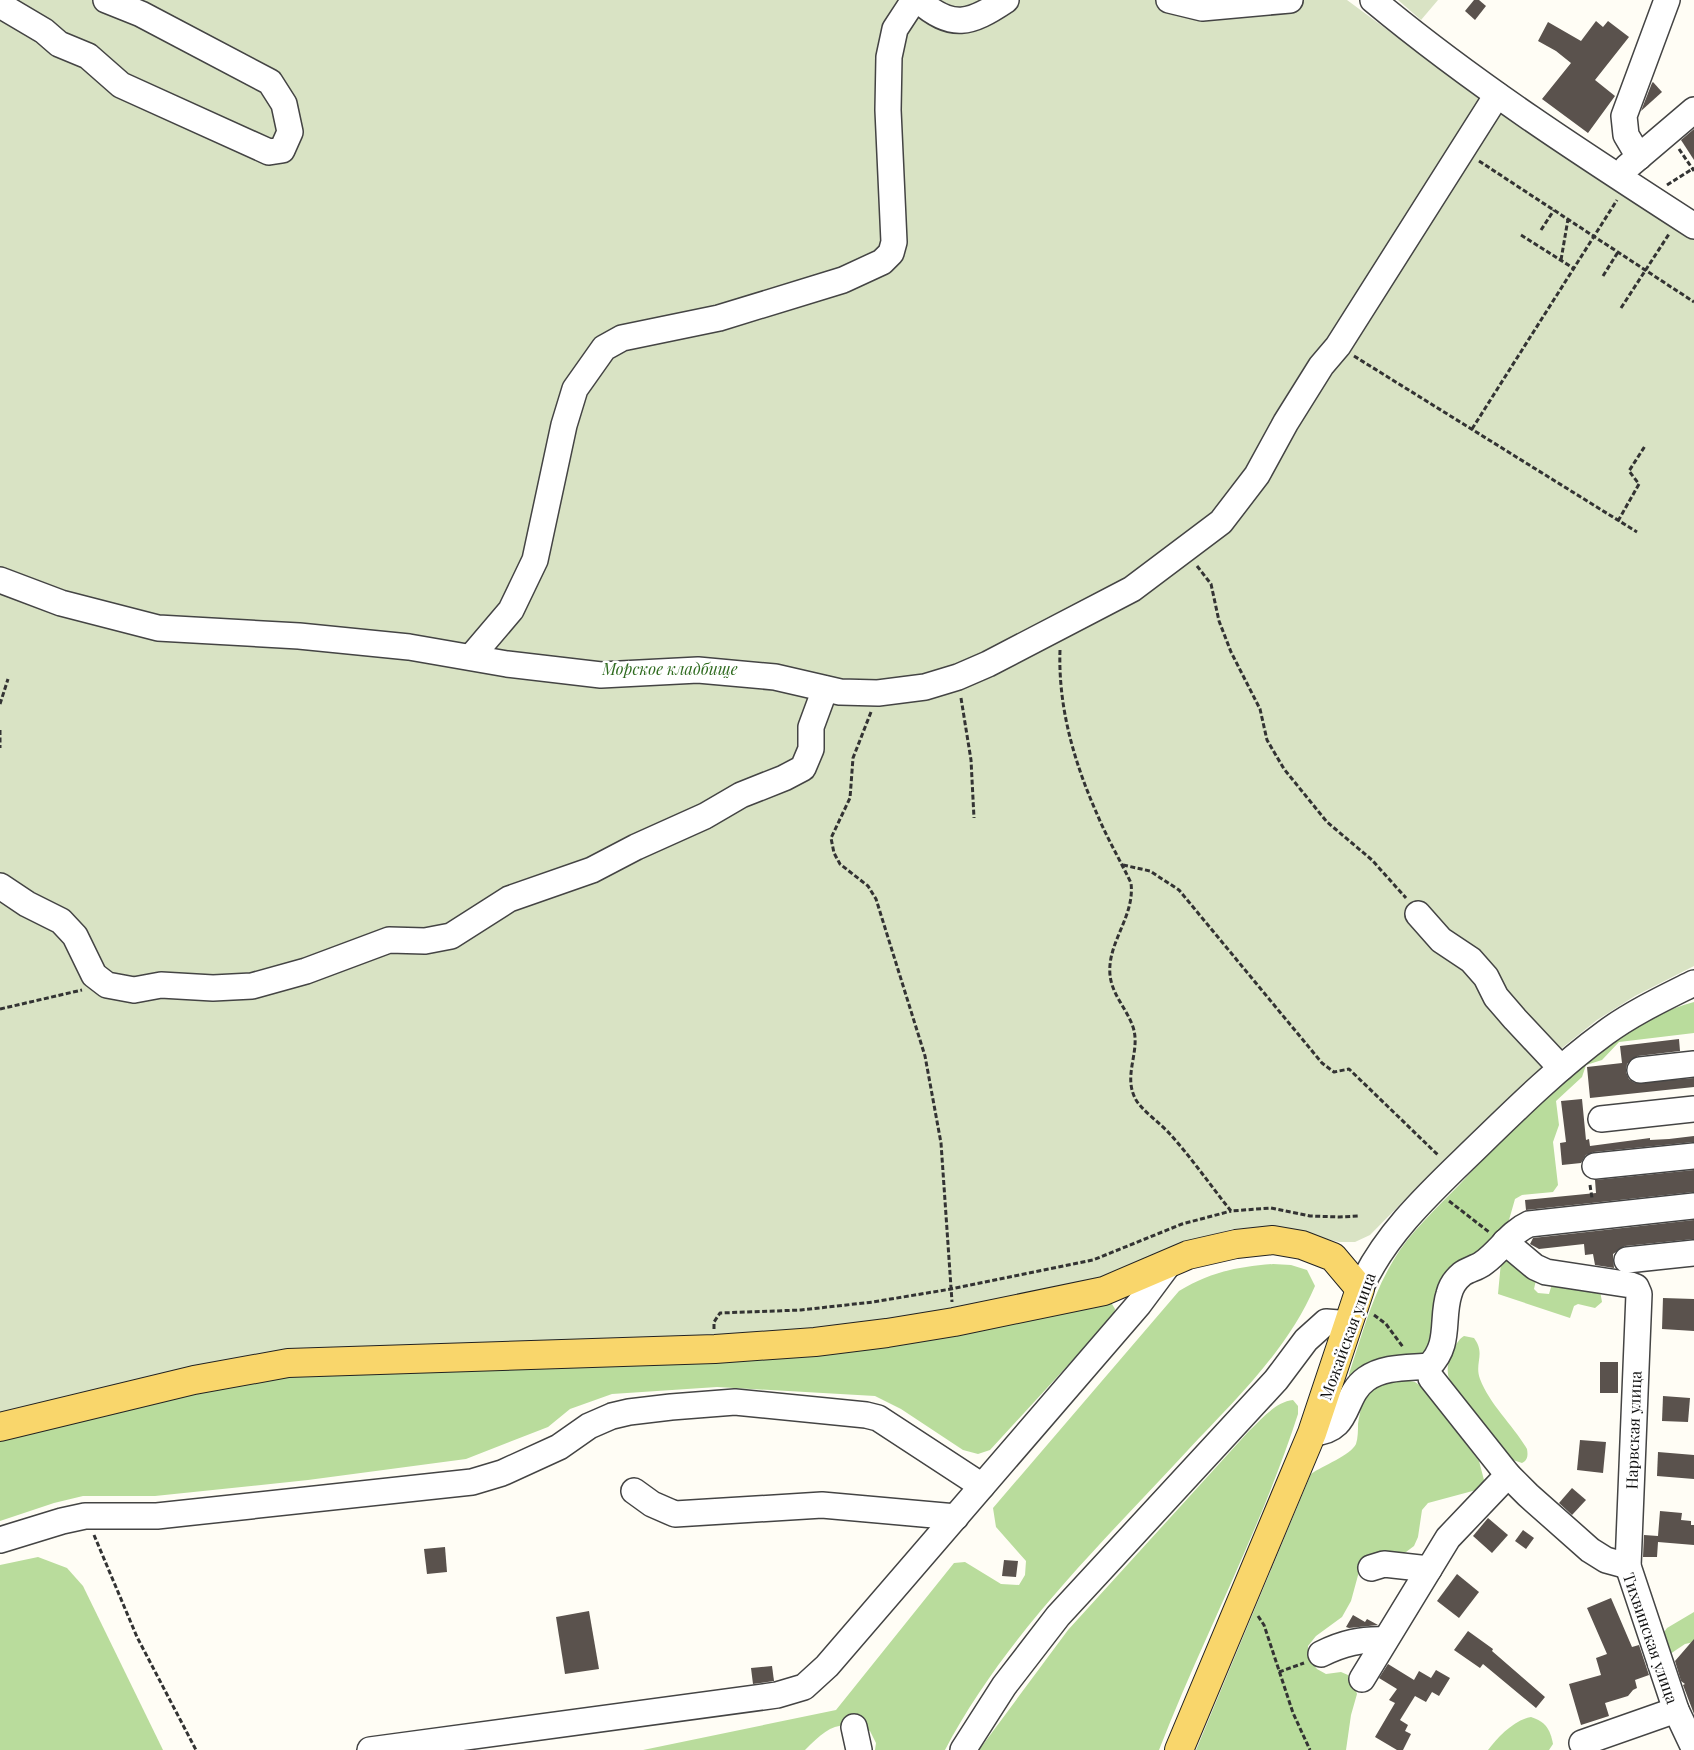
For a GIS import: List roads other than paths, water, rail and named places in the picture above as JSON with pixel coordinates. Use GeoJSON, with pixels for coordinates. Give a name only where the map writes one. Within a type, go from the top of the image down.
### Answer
{"type":"FeatureCollection","features":[{"type":"Feature","properties":{"kind":"main road"},"geometry":{"type":"LineString","coordinates":[[0,1427],[194,1380],[288,1364],[715,1348],[815,1342],[954,1322],[1104,1291],[1188,1255],[1236,1244],[1273,1240],[1302,1244],[1333,1257],[1354,1307]]}},
{"type":"Feature","properties":{"kind":"main road","name":"Можайская улица"},"geometry":{"type":"LineString","coordinates":[[1179,1750],[1240,1600],[1312,1433],[1354,1307]]}},
{"type":"Feature","properties":{"kind":"street"},"geometry":{"type":"LineString","coordinates":[[0,5],[44,31],[59,44],[88,56],[121,85],[269,152],[282,150],[290,132],[284,104],[270,82],[141,14],[106,0]]}},
{"type":"Feature","properties":{"kind":"street"},"geometry":{"type":"LineString","coordinates":[[471,657],[511,610],[535,560],[564,425],[575,389],[604,348],[622,338],[720,318],[843,280],[882,262],[891,253],[894,242],[888,110],[889,57],[895,29],[916,0],[932,12],[952,21],[968,21],[986,14],[1006,0]]}},
{"type":"Feature","properties":{"kind":"street"},"geometry":{"type":"LineString","coordinates":[[1169,0],[1202,8],[1290,0]]}},
{"type":"Feature","properties":{"kind":"street"},"geometry":{"type":"LineString","coordinates":[[1373,0],[1497,95],[1621,180],[1688,221]]}},
{"type":"Feature","properties":{"kind":"street"},"geometry":{"type":"LineString","coordinates":[[1639,157],[1626,135],[1624,116],[1667,0]]}},
{"type":"Feature","properties":{"kind":"street"},"geometry":{"type":"LineString","coordinates":[[0,580],[62,603],[158,628],[299,636],[409,647],[601,675],[698,670],[775,677],[825,689],[878,693],[926,687],[958,678],[1132,589],[1221,522],[1257,475],[1286,422],[1321,366],[1338,346],[1461,149],[1497,95]]}},
{"type":"Feature","properties":{"kind":"street"},"geometry":{"type":"LineString","coordinates":[[1621,180],[1639,157],[1694,110]]}},
{"type":"Feature","properties":{"kind":"street"},"geometry":{"type":"LineString","coordinates":[[0,886],[61,921],[75,936],[94,975],[107,985],[134,990],[161,985],[213,988],[252,986],[306,971],[388,940],[425,941],[451,936],[509,899],[592,870],[636,847],[705,816],[741,795],[803,768],[811,749],[811,728],[825,689]]}},
{"type":"Feature","properties":{"kind":"street"},"geometry":{"type":"LineString","coordinates":[[1418,914],[1441,940],[1471,960],[1486,976],[1496,996],[1561,1068]]}},
{"type":"Feature","properties":{"kind":"street","name":"Можайская улица"},"geometry":{"type":"LineString","coordinates":[[1354,1307],[1378,1254],[1408,1216],[1453,1170],[1561,1068],[1606,1032],[1659,1000],[1694,983]]}},
{"type":"Feature","properties":{"kind":"street"},"geometry":{"type":"LineString","coordinates":[[1640,1070],[1694,1064]]}},
{"type":"Feature","properties":{"kind":"street"},"geometry":{"type":"LineString","coordinates":[[1601,1119],[1694,1109]]}},
{"type":"Feature","properties":{"kind":"street"},"geometry":{"type":"LineString","coordinates":[[1595,1166],[1694,1156]]}},
{"type":"Feature","properties":{"kind":"street"},"geometry":{"type":"LineString","coordinates":[[1312,1433],[1324,1432],[1337,1426],[1360,1384],[1367,1378],[1384,1370],[1422,1372],[1430,1366],[1441,1349],[1446,1336],[1448,1295],[1454,1283],[1462,1274],[1482,1264],[1518,1228],[1529,1224],[1694,1206]]}},
{"type":"Feature","properties":{"kind":"street","name":"Нарвская улица"},"geometry":{"type":"LineString","coordinates":[[1505,1242],[1535,1266],[1546,1272],[1631,1284],[1636,1287],[1639,1294],[1628,1566]]}},
{"type":"Feature","properties":{"kind":"street"},"geometry":{"type":"LineString","coordinates":[[1627,1260],[1694,1253]]}},
{"type":"Feature","properties":{"kind":"street"},"geometry":{"type":"LineString","coordinates":[[370,1750],[744,1700],[797,1690],[817,1677],[827,1666],[1139,1304],[1168,1265]]}},
{"type":"Feature","properties":{"kind":"street"},"geometry":{"type":"LineString","coordinates":[[963,1750],[1004,1686],[1058,1616],[1276,1380],[1306,1340],[1326,1322],[1339,1323],[1354,1307]]}},
{"type":"Feature","properties":{"kind":"street","name":"Тихвинская улица"},"geometry":{"type":"LineString","coordinates":[[1422,1372],[1508,1475],[1590,1550],[1606,1560],[1628,1566],[1676,1710],[1694,1748]]}},
{"type":"Feature","properties":{"kind":"street"},"geometry":{"type":"LineString","coordinates":[[0,1540],[62,1521],[86,1516],[157,1516],[472,1482],[502,1473],[559,1447],[589,1426],[612,1416],[670,1406],[735,1402],[866,1415],[878,1418],[982,1486]]}},
{"type":"Feature","properties":{"kind":"street"},"geometry":{"type":"LineString","coordinates":[[1362,1679],[1454,1531],[1508,1475]]}},
{"type":"Feature","properties":{"kind":"street"},"geometry":{"type":"LineString","coordinates":[[634,1491],[652,1504],[675,1514],[822,1505],[956,1516]]}},
{"type":"Feature","properties":{"kind":"street"},"geometry":{"type":"LineString","coordinates":[[1371,1568],[1384,1564],[1429,1569]]}},
{"type":"Feature","properties":{"kind":"street"},"geometry":{"type":"LineString","coordinates":[[1321,1654],[1341,1644],[1361,1639],[1385,1640]]}},
{"type":"Feature","properties":{"kind":"street"},"geometry":{"type":"LineString","coordinates":[[1582,1743],[1676,1710]]}},
{"type":"Feature","properties":{"kind":"park label","name":"Морское кладбище"},"geometry":{"type":"Point","coordinates":[670,668]}}]}
